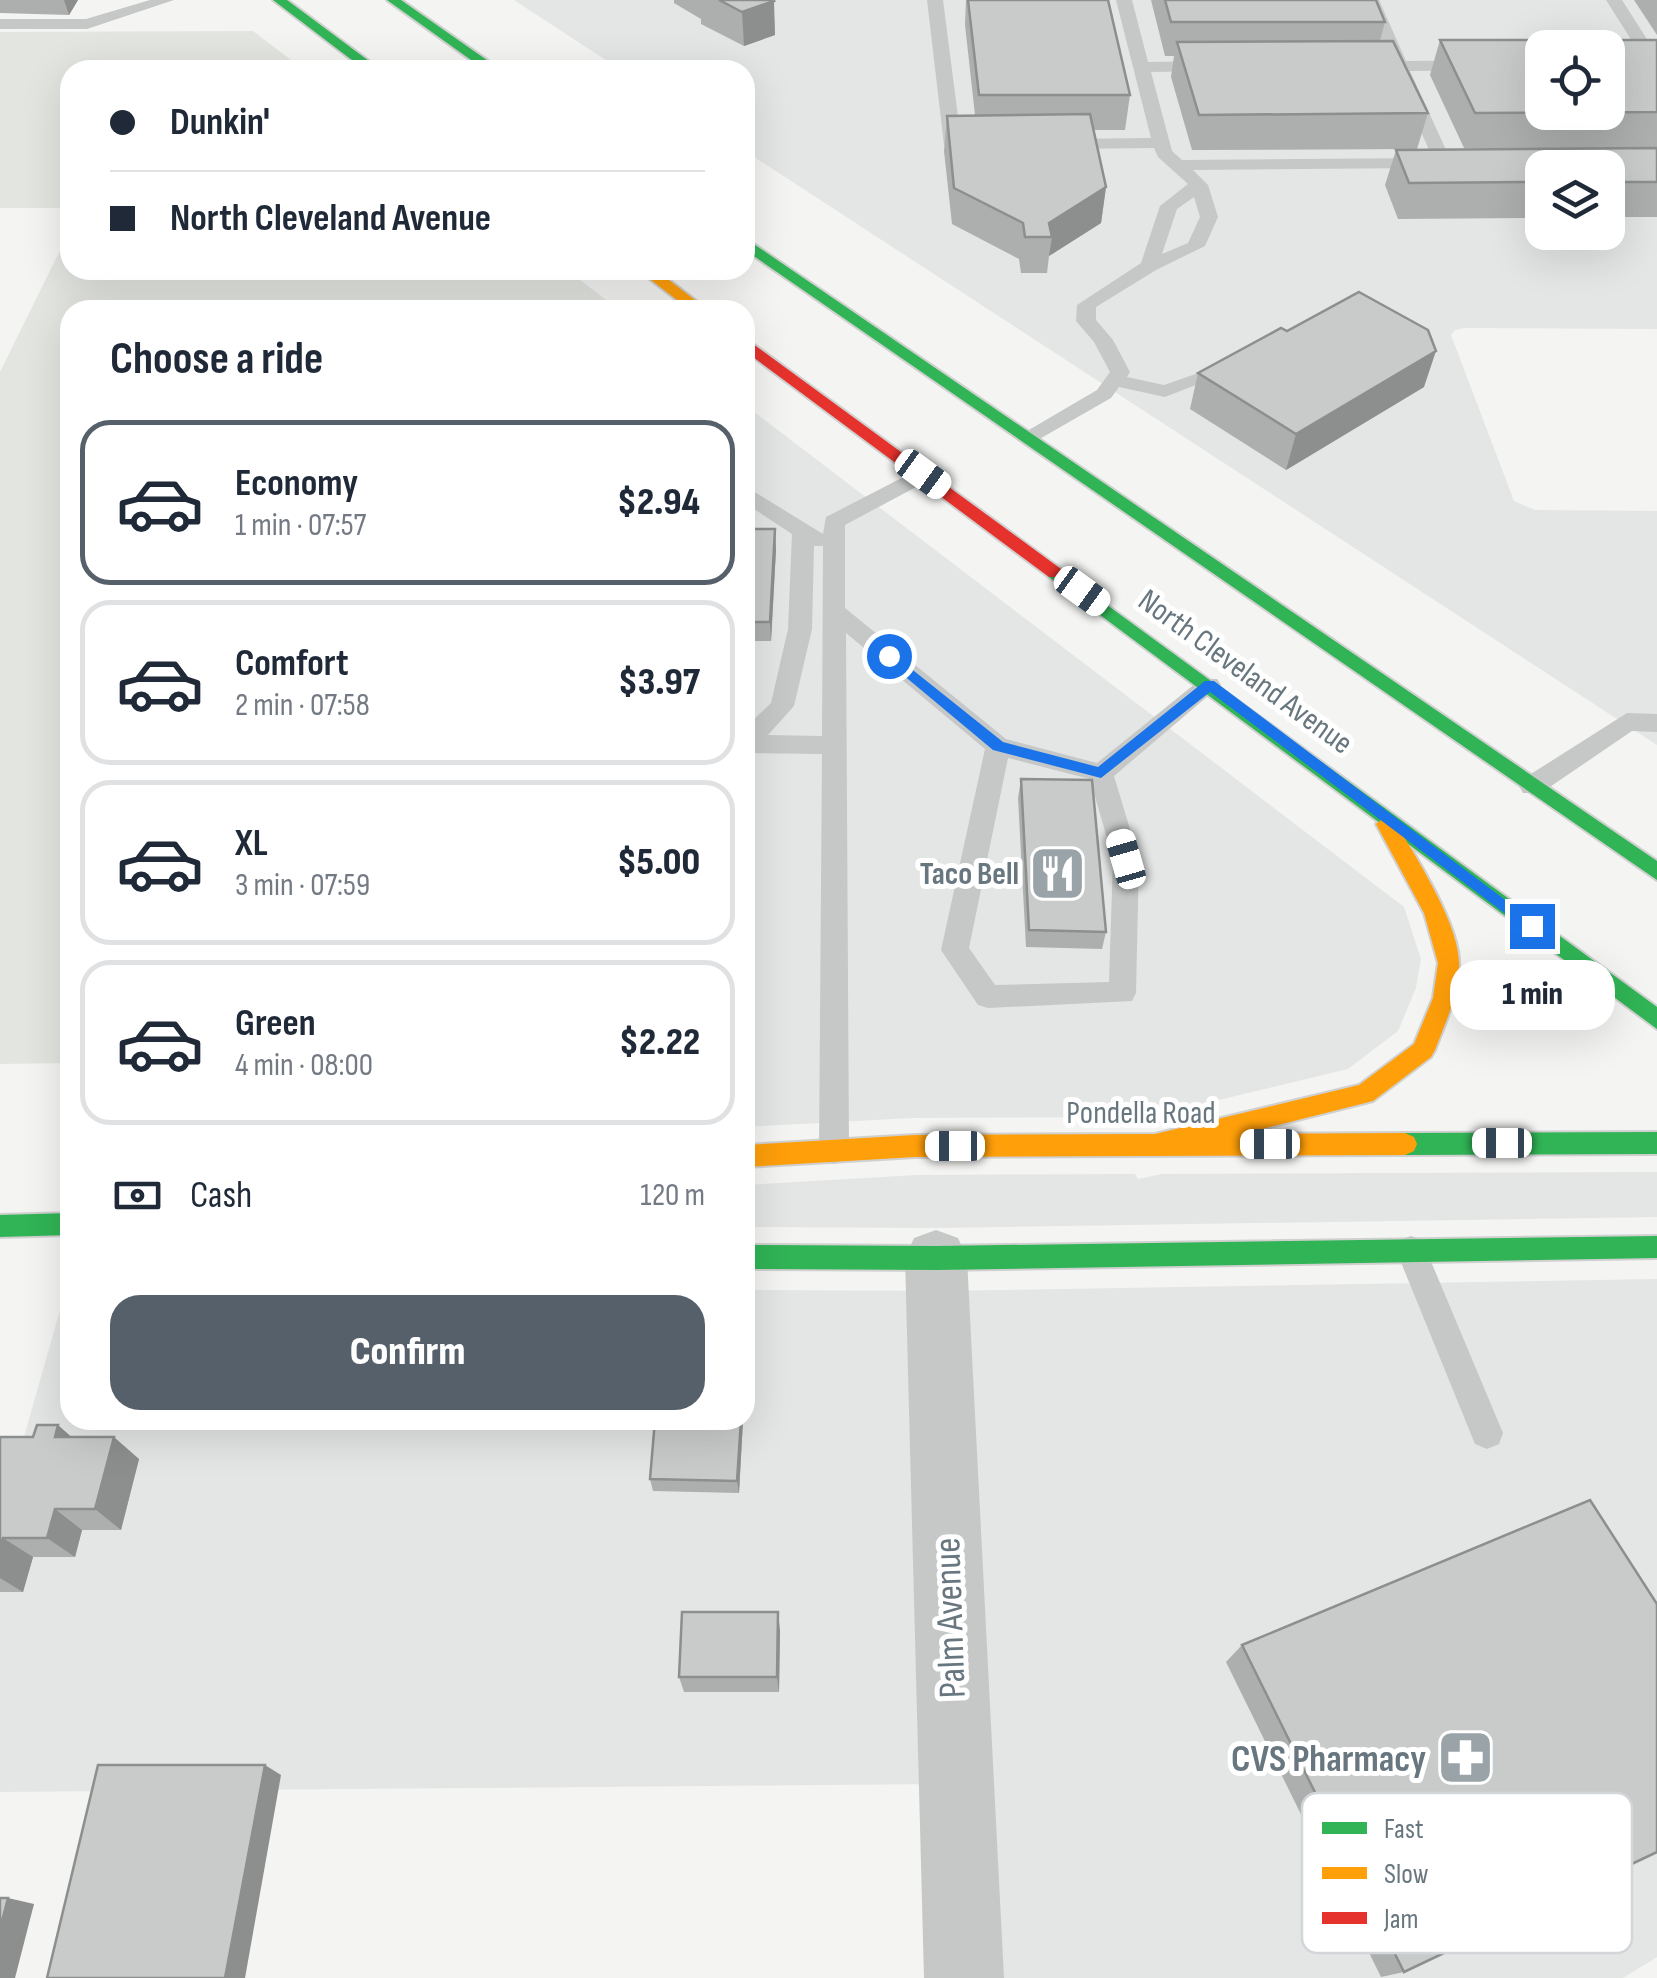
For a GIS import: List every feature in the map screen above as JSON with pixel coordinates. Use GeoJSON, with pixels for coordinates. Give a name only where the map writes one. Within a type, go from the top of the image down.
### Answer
{"type":"FeatureCollection","features":[{"type":"Feature","properties":{"kind":"main road"},"geometry":{"type":"LineString","coordinates":[[279,0],[360,60]]}},
{"type":"Feature","properties":{"kind":"main road"},"geometry":{"type":"LineString","coordinates":[[393,0],[480,60]]}},
{"type":"Feature","properties":{"kind":"main road","name":"North Cleveland Avenue"},"geometry":{"type":"LineString","coordinates":[[755,250],[1532,786],[1651,858]]}},
{"type":"Feature","properties":{"kind":"main road"},"geometry":{"type":"LineString","coordinates":[[660,280],[686,300]]}},
{"type":"Feature","properties":{"kind":"main road","name":"North Cleveland Avenue"},"geometry":{"type":"LineString","coordinates":[[755,355],[1377,808],[1657,1020]]}},
{"type":"Feature","properties":{"kind":"main road"},"geometry":{"type":"LineString","coordinates":[[1154,1145],[1366,1094],[1423,1050],[1444,998],[1449,963],[1435,913],[1377,808]]}},
{"type":"Feature","properties":{"kind":"main road","name":"Pondella Road"},"geometry":{"type":"LineString","coordinates":[[755,1155],[834,1150],[1154,1145],[1657,1143]]}},
{"type":"Feature","properties":{"kind":"main road"},"geometry":{"type":"LineString","coordinates":[[0,1226],[60,1224]]}},
{"type":"Feature","properties":{"kind":"main road"},"geometry":{"type":"LineString","coordinates":[[755,1258],[1657,1247]]}},
{"type":"Feature","properties":{"kind":"street","name":"Palm Avenue"},"geometry":{"type":"LineString","coordinates":[[936,1258],[964,1978]]}},
{"type":"Feature","properties":{"kind":"lane"},"geometry":{"type":"LineString","coordinates":[[0,24],[87,24],[166,0]]}},
{"type":"Feature","properties":{"kind":"lane"},"geometry":{"type":"LineString","coordinates":[[1371,0],[1443,163]]}},
{"type":"Feature","properties":{"kind":"lane"},"geometry":{"type":"LineString","coordinates":[[1614,0],[1650,66]]}},
{"type":"Feature","properties":{"kind":"lane"},"geometry":{"type":"LineString","coordinates":[[956,16],[936,8],[953,144],[972,144]]}},
{"type":"Feature","properties":{"kind":"lane"},"geometry":{"type":"LineString","coordinates":[[1029,439],[1104,394],[1120,372],[1103,340],[1086,321],[1087,305],[1148,266],[1196,246],[1209,218],[1199,185],[1164,153],[1126,8],[1109,16]]}},
{"type":"Feature","properties":{"kind":"lane"},"geometry":{"type":"LineString","coordinates":[[1340,66],[1525,65]]}},
{"type":"Feature","properties":{"kind":"lane"},"geometry":{"type":"LineString","coordinates":[[1141,67],[1221,66]]}},
{"type":"Feature","properties":{"kind":"lane"},"geometry":{"type":"LineString","coordinates":[[1048,144],[1161,143]]}},
{"type":"Feature","properties":{"kind":"lane"},"geometry":{"type":"LineString","coordinates":[[1177,165],[1463,163]]}},
{"type":"Feature","properties":{"kind":"lane"},"geometry":{"type":"LineString","coordinates":[[1148,266],[1169,206],[1199,185]]}},
{"type":"Feature","properties":{"kind":"lane"},"geometry":{"type":"LineString","coordinates":[[1114,380],[1165,391],[1214,376],[1248,358]]}},
{"type":"Feature","properties":{"kind":"lane"},"geometry":{"type":"LineString","coordinates":[[834,1150],[834,522],[923,474]]}},
{"type":"Feature","properties":{"kind":"lane"},"geometry":{"type":"LineString","coordinates":[[755,500],[834,552]]}},
{"type":"Feature","properties":{"kind":"lane"},"geometry":{"type":"LineString","coordinates":[[755,734],[782,706],[800,629],[803,531]]}},
{"type":"Feature","properties":{"kind":"lane"},"geometry":{"type":"LineString","coordinates":[[834,611],[998,746],[1101,773]]}},
{"type":"Feature","properties":{"kind":"lane"},"geometry":{"type":"LineString","coordinates":[[1101,773],[1210,685]]}},
{"type":"Feature","properties":{"kind":"lane"},"geometry":{"type":"LineString","coordinates":[[1532,786],[1627,722],[1657,723]]}},
{"type":"Feature","properties":{"kind":"lane"},"geometry":{"type":"LineString","coordinates":[[755,744],[833,745]]}},
{"type":"Feature","properties":{"kind":"lane"},"geometry":{"type":"LineString","coordinates":[[998,746],[955,950],[988,997],[1122,994],[1126,859],[1101,773]]}},
{"type":"Feature","properties":{"kind":"lane"},"geometry":{"type":"LineString","coordinates":[[1411,1250],[1487,1433]]}},
{"type":"Feature","properties":{"kind":"shaded area"},"geometry":{"type":"Polygon","coordinates":[[[514,0],[1657,0],[1657,329],[1464,328],[1451,335],[1514,501],[1535,510],[1657,511],[1657,745],[755,158],[755,60],[606,60],[514,0]]]}},
{"type":"Feature","properties":{"kind":"shaded area"},"geometry":{"type":"Polygon","coordinates":[[[253,31],[291,60],[60,60],[60,208],[0,208],[0,32],[253,31]]]}},
{"type":"Feature","properties":{"kind":"shaded area"},"geometry":{"type":"Polygon","coordinates":[[[60,250],[60,280],[580,280],[606,300],[60,300],[60,1063],[0,1064],[0,372],[60,250]]]}},
{"type":"Feature","properties":{"kind":"shaded area"},"geometry":{"type":"Polygon","coordinates":[[[755,413],[1404,907],[1421,959],[1416,988],[1398,1031],[1348,1069],[1147,1117],[913,1118],[755,1126],[755,413]]]}},
{"type":"Feature","properties":{"kind":"shaded area"},"geometry":{"type":"Polygon","coordinates":[[[1657,1172],[1657,1217],[755,1227],[755,1184],[917,1175],[1135,1174],[1138,1179],[1162,1174],[1657,1172]]]}},
{"type":"Feature","properties":{"kind":"shaded area"},"geometry":{"type":"Polygon","coordinates":[[[1657,1279],[1657,1957],[1623,1978],[950,1978],[945,1784],[0,1792],[0,1521],[60,1310],[60,1430],[755,1430],[755,1290],[937,1291],[1657,1279]]]}},
{"type":"Feature","properties":{"kind":"building"},"geometry":{"type":"Polygon","coordinates":[[[719,0],[773,0],[774,1],[742,12],[719,0]]]}},
{"type":"Feature","properties":{"kind":"building"},"geometry":{"type":"Polygon","coordinates":[[[968,0],[1108,0],[1130,95],[979,95],[968,0]]]}},
{"type":"Feature","properties":{"kind":"building"},"geometry":{"type":"Polygon","coordinates":[[[1165,0],[1376,0],[1385,22],[1171,22],[1165,0]]]}},
{"type":"Feature","properties":{"kind":"building"},"geometry":{"type":"Polygon","coordinates":[[[1440,40],[1525,40],[1525,113],[1475,113],[1440,40]]]}},
{"type":"Feature","properties":{"kind":"building"},"geometry":{"type":"Polygon","coordinates":[[[1625,40],[1657,40],[1657,112],[1625,112],[1625,40]]]}},
{"type":"Feature","properties":{"kind":"building"},"geometry":{"type":"Polygon","coordinates":[[[1393,41],[1428,113],[1199,115],[1177,42],[1393,41]]]}},
{"type":"Feature","properties":{"kind":"building"},"geometry":{"type":"Polygon","coordinates":[[[1090,114],[1106,187],[1049,223],[1052,237],[1025,237],[1023,223],[954,188],[947,116],[1090,114]]]}},
{"type":"Feature","properties":{"kind":"building"},"geometry":{"type":"Polygon","coordinates":[[[1657,148],[1657,182],[1625,182],[1625,150],[1525,150],[1525,182],[1409,183],[1396,150],[1657,148]]]}},
{"type":"Feature","properties":{"kind":"building"},"geometry":{"type":"Polygon","coordinates":[[[1359,292],[1428,330],[1436,351],[1296,434],[1198,373],[1281,328],[1287,331],[1359,292]]]}},
{"type":"Feature","properties":{"kind":"building"},"geometry":{"type":"Polygon","coordinates":[[[755,529],[775,529],[770,622],[755,622],[755,529]]]}},
{"type":"Feature","properties":{"kind":"building","name":"Taco Bell"},"geometry":{"type":"Polygon","coordinates":[[[1021,779],[1092,780],[1106,932],[1029,930],[1021,779]]]}},
{"type":"Feature","properties":{"kind":"building"},"geometry":{"type":"Polygon","coordinates":[[[37,1425],[58,1425],[55,1437],[114,1437],[95,1509],[55,1509],[47,1538],[3,1538],[0,1549],[0,1437],[33,1437],[37,1425]]]}},
{"type":"Feature","properties":{"kind":"building"},"geometry":{"type":"Polygon","coordinates":[[[654,1430],[740,1430],[737,1481],[650,1479],[654,1430]]]}},
{"type":"Feature","properties":{"kind":"building","name":"CVS Pharmacy"},"geometry":{"type":"Polygon","coordinates":[[[1590,1500],[1657,1604],[1657,1852],[1632,1864],[1632,1793],[1315,1793],[1242,1645],[1590,1500]]]}},
{"type":"Feature","properties":{"kind":"building"},"geometry":{"type":"Polygon","coordinates":[[[682,1612],[778,1612],[777,1677],[679,1677],[682,1612]]]}},
{"type":"Feature","properties":{"kind":"building"},"geometry":{"type":"Polygon","coordinates":[[[98,1765],[265,1765],[225,1978],[47,1978],[98,1765]]]}},
{"type":"Feature","properties":{"kind":"building"},"geometry":{"type":"Polygon","coordinates":[[[0,1898],[8,1898],[0,1929],[0,1898]]]}},
{"type":"Feature","properties":{"kind":"building","name":"CVS Pharmacy"},"geometry":{"type":"Polygon","coordinates":[[[1395,1953],[1444,1953],[1404,1972],[1395,1953]]]}},
{"type":"Feature","properties":{"kind":"traffic: fast"},"geometry":{"type":"LineString","coordinates":[[279,0],[360,60]]}},
{"type":"Feature","properties":{"kind":"traffic: fast"},"geometry":{"type":"LineString","coordinates":[[393,0],[480,60]]}},
{"type":"Feature","properties":{"kind":"traffic: fast"},"geometry":{"type":"LineString","coordinates":[[755,250],[1657,872]]}},
{"type":"Feature","properties":{"kind":"traffic: fast"},"geometry":{"type":"LineString","coordinates":[[1055,573],[1657,1020]]}},
{"type":"Feature","properties":{"kind":"traffic: fast"},"geometry":{"type":"LineString","coordinates":[[1405,1144],[1657,1143]]}},
{"type":"Feature","properties":{"kind":"traffic: fast"},"geometry":{"type":"LineString","coordinates":[[0,1226],[60,1224]]}},
{"type":"Feature","properties":{"kind":"traffic: fast"},"geometry":{"type":"LineString","coordinates":[[755,1257],[1657,1247]]}},
{"type":"Feature","properties":{"kind":"traffic: slow"},"geometry":{"type":"LineString","coordinates":[[660,280],[686,300]]}},
{"type":"Feature","properties":{"kind":"traffic: slow"},"geometry":{"type":"LineString","coordinates":[[1155,1145],[1365,1094],[1423,1050],[1444,998],[1449,963],[1435,913],[1386,824]]}},
{"type":"Feature","properties":{"kind":"traffic: slow"},"geometry":{"type":"LineString","coordinates":[[755,1155],[915,1146],[1405,1144]]}},
{"type":"Feature","properties":{"kind":"traffic: jam"},"geometry":{"type":"LineString","coordinates":[[755,350],[1055,573]]}},
{"type":"Feature","properties":{"kind":"place","name":"Taco Bell"},"geometry":{"type":"Point","coordinates":[1058,873]}},
{"type":"Feature","properties":{"kind":"place","name":"CVS Pharmacy"},"geometry":{"type":"Point","coordinates":[1465,1758]}},
{"type":"Feature","properties":{"kind":"route"},"geometry":{"type":"LineString","coordinates":[[889,656],[998,746],[1101,773],[1210,685],[1532,926]]}}]}
